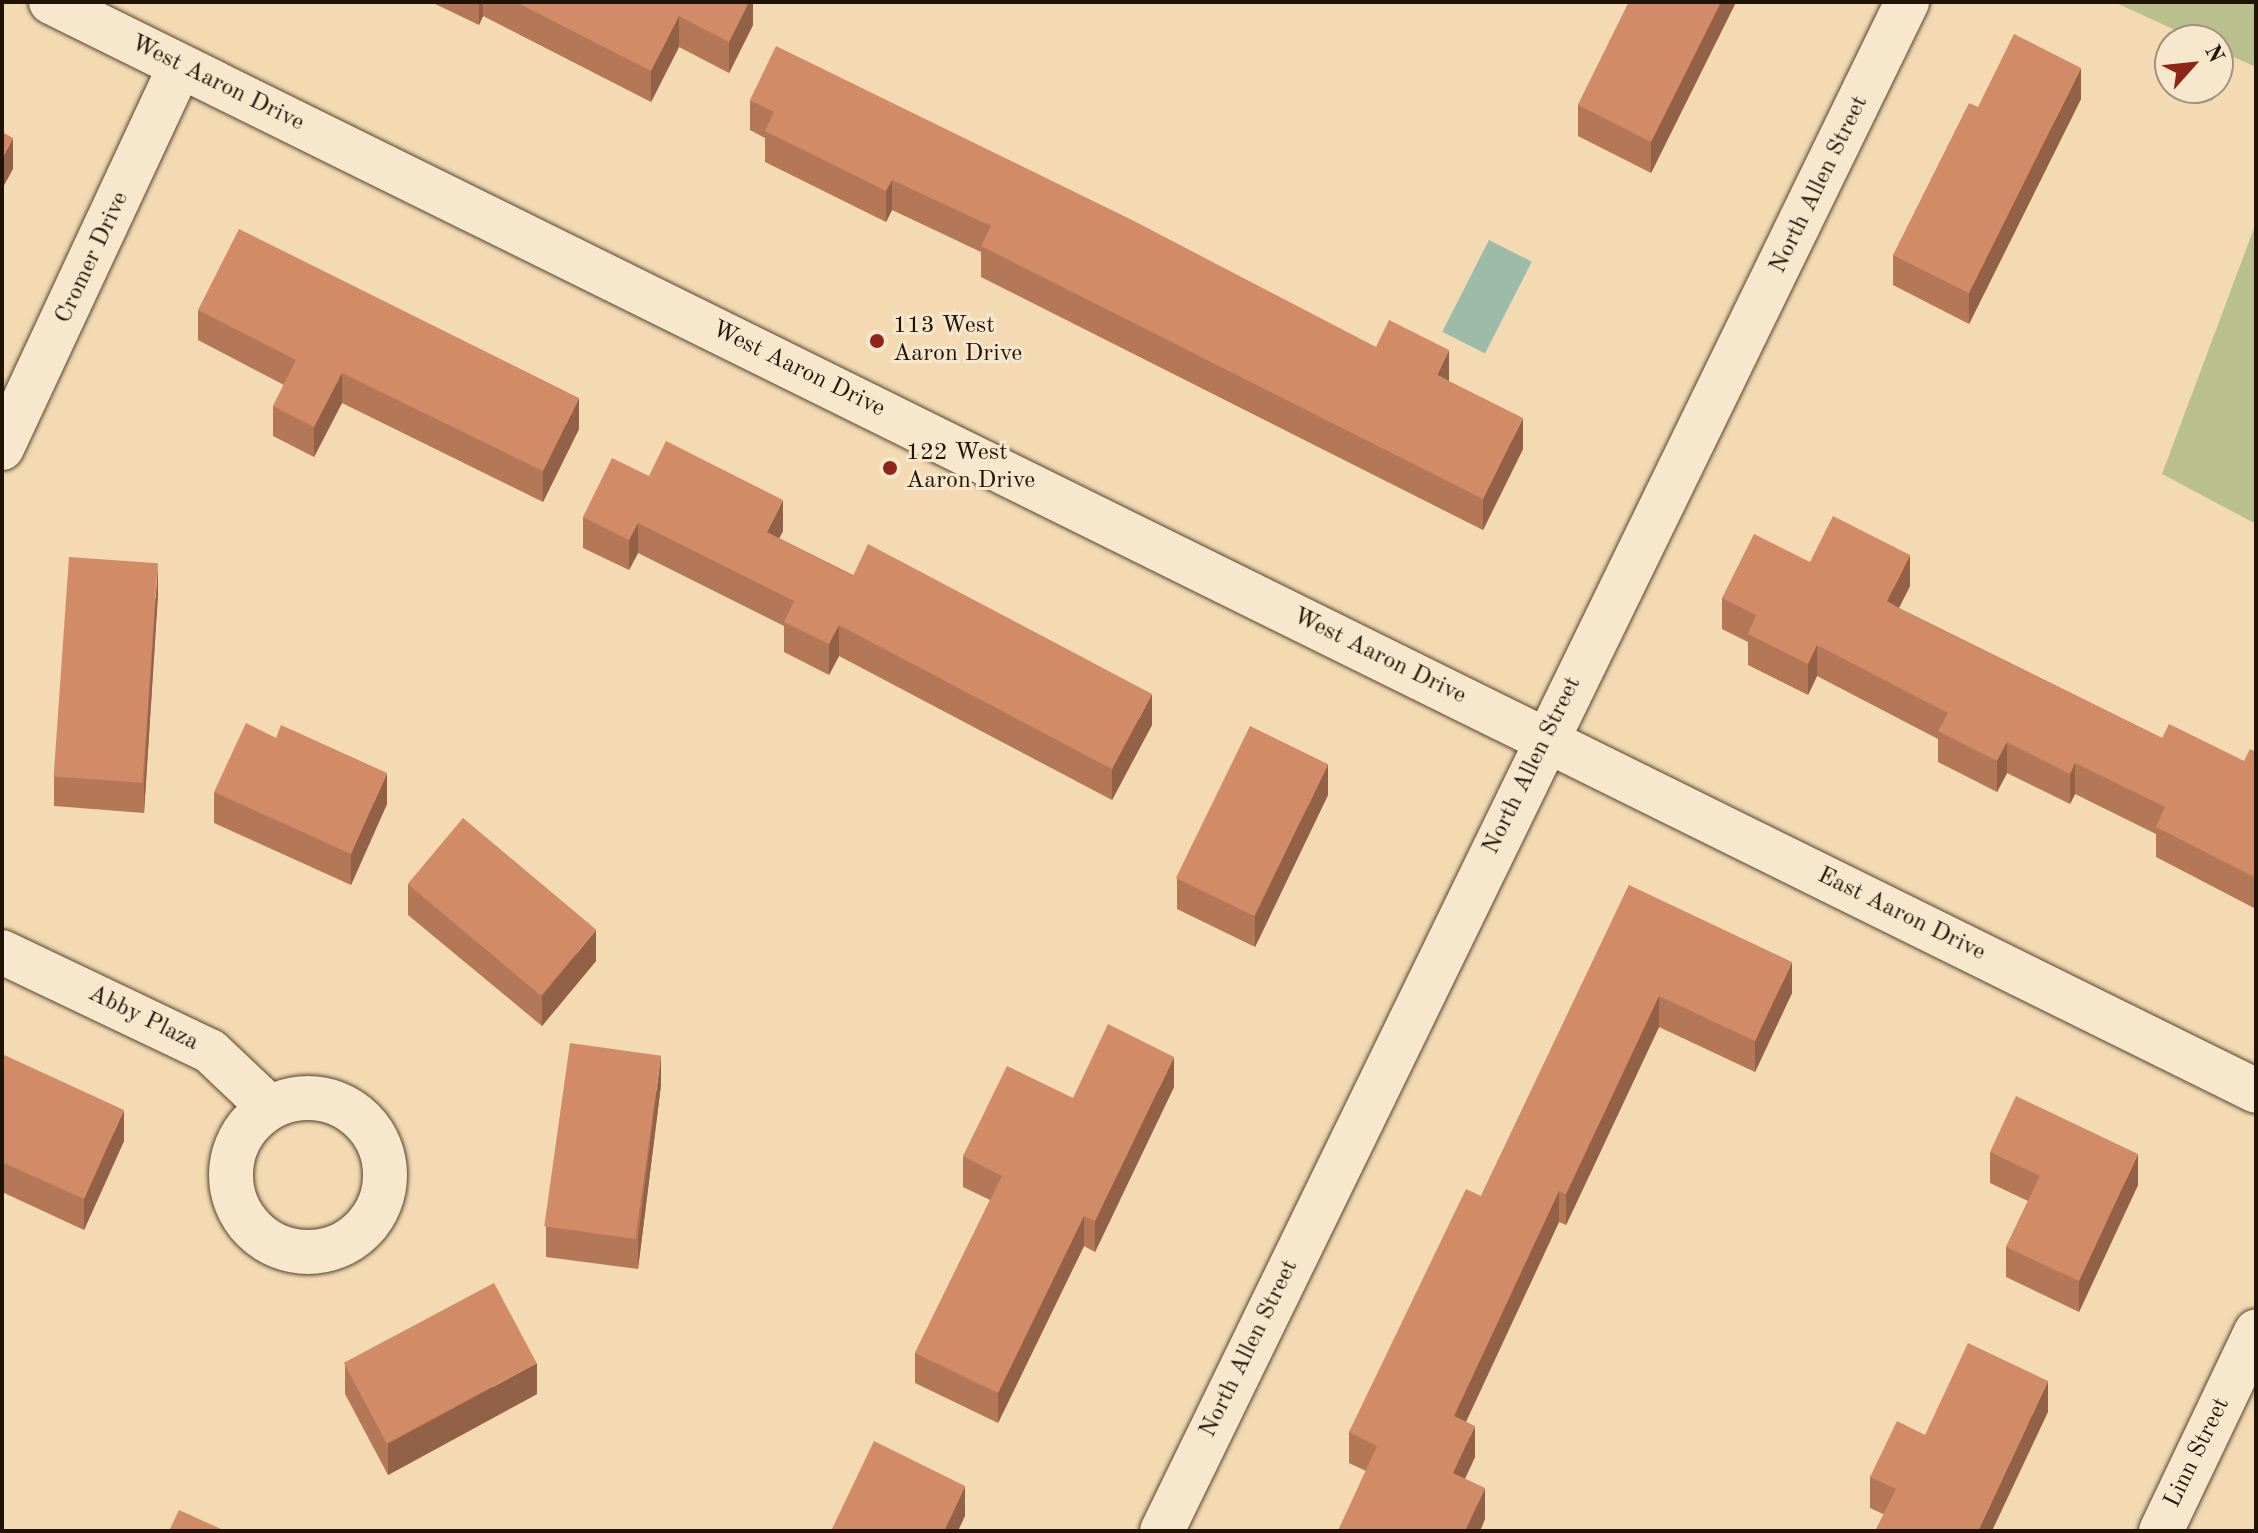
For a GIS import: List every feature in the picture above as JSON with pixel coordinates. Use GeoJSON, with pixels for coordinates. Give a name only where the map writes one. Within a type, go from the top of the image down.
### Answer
{"type":"FeatureCollection","features":[{"type":"Feature","properties":{"kind":"street","name":"West Aaron Drive"},"geometry":{"type":"LineString","coordinates":[[51,2],[1546,739]]}},
{"type":"Feature","properties":{"kind":"street","name":"North Allen Street"},"geometry":{"type":"LineString","coordinates":[[1162,1531],[1907,2]]}},
{"type":"Feature","properties":{"kind":"street","name":"Cromer Drive"},"geometry":{"type":"LineString","coordinates":[[2,448],[180,66]]}},
{"type":"Feature","properties":{"kind":"street","name":"East Aaron Drive"},"geometry":{"type":"LineString","coordinates":[[1546,739],[2256,1091]]}},
{"type":"Feature","properties":{"kind":"street","name":"Abby Plaza"},"geometry":{"type":"LineString","coordinates":[[2,952],[210,1051],[269,1107]]}},
{"type":"Feature","properties":{"kind":"street","name":"Linn Street"},"geometry":{"type":"LineString","coordinates":[[2161,1531],[2256,1332]]}},
{"type":"Feature","properties":{"kind":"green space"},"geometry":{"type":"Polygon","coordinates":[[[2114,2],[2256,2],[2256,67],[2234,57],[2234,24],[2162,24],[2114,2]]]}},
{"type":"Feature","properties":{"kind":"green space"},"geometry":{"type":"Polygon","coordinates":[[[2256,223],[2256,524],[2162,474],[2256,223]]]}},
{"type":"Feature","properties":{"kind":"shaded area"},"geometry":{"type":"Polygon","coordinates":[[[1489,240],[1532,262],[1485,354],[1442,332],[1489,240]]]}},
{"type":"Feature","properties":{"kind":"building"},"geometry":{"type":"Polygon","coordinates":[[[516,2],[749,2],[729,42],[679,16],[651,71],[516,2]]]}},
{"type":"Feature","properties":{"kind":"building"},"geometry":{"type":"Polygon","coordinates":[[[1629,2],[1721,2],[1651,142],[1578,105],[1629,2]]]}},
{"type":"Feature","properties":{"kind":"building"},"geometry":{"type":"Polygon","coordinates":[[[2014,34],[2081,68],[1969,293],[1893,255],[1969,103],[1978,107],[2014,34]]]}},
{"type":"Feature","properties":{"kind":"building"},"geometry":{"type":"Polygon","coordinates":[[[776,46],[1132,220],[1376,347],[1389,320],[1449,350],[1437,375],[1523,418],[1483,499],[981,246],[991,226],[892,180],[886,191],[765,131],[774,112],[750,100],[776,46]]]}},
{"type":"Feature","properties":{"kind":"building"},"geometry":{"type":"Polygon","coordinates":[[[2,132],[13,138],[2,159],[2,132]]]}},
{"type":"Feature","properties":{"kind":"building"},"geometry":{"type":"Polygon","coordinates":[[[239,229],[579,398],[543,471],[342,373],[314,427],[273,406],[296,360],[198,310],[239,229]]]}},
{"type":"Feature","properties":{"kind":"building"},"geometry":{"type":"Polygon","coordinates":[[[666,441],[783,500],[767,532],[853,576],[868,544],[1152,694],[1112,769],[839,625],[829,644],[784,622],[794,601],[638,523],[629,540],[583,517],[612,458],[649,476],[666,441]]]}},
{"type":"Feature","properties":{"kind":"building"},"geometry":{"type":"Polygon","coordinates":[[[1833,516],[1910,555],[1887,601],[1906,612],[2162,738],[2169,724],[2244,761],[2250,749],[2256,752],[2256,878],[2156,827],[2165,807],[2075,763],[2070,774],[2007,742],[1997,761],[1938,731],[1948,713],[1817,645],[1808,664],[1748,634],[1756,615],[1722,598],[1754,534],[1810,562],[1833,516]]]}},
{"type":"Feature","properties":{"kind":"building"},"geometry":{"type":"Polygon","coordinates":[[[69,557],[158,563],[142,783],[54,776],[69,557]]]}},
{"type":"Feature","properties":{"kind":"building"},"geometry":{"type":"Polygon","coordinates":[[[246,723],[276,738],[281,725],[387,773],[351,854],[214,792],[246,723]]]}},
{"type":"Feature","properties":{"kind":"building"},"geometry":{"type":"Polygon","coordinates":[[[1250,726],[1328,764],[1254,916],[1176,878],[1250,726]]]}},
{"type":"Feature","properties":{"kind":"building"},"geometry":{"type":"Polygon","coordinates":[[[463,818],[596,930],[541,996],[408,884],[463,818]]]}},
{"type":"Feature","properties":{"kind":"building"},"geometry":{"type":"Polygon","coordinates":[[[1629,885],[1792,962],[1755,1041],[1659,996],[1566,1194],[1559,1191],[1454,1416],[1475,1426],[1453,1473],[1485,1488],[1465,1531],[1338,1531],[1377,1446],[1349,1432],[1466,1189],[1481,1196],[1629,885]]]}},
{"type":"Feature","properties":{"kind":"building"},"geometry":{"type":"Polygon","coordinates":[[[1108,1024],[1174,1057],[1095,1221],[1084,1216],[998,1393],[915,1353],[1002,1176],[963,1156],[1007,1066],[1073,1098],[1108,1024]]]}},
{"type":"Feature","properties":{"kind":"building"},"geometry":{"type":"Polygon","coordinates":[[[570,1043],[661,1056],[635,1239],[544,1226],[570,1043]]]}},
{"type":"Feature","properties":{"kind":"building"},"geometry":{"type":"Polygon","coordinates":[[[2,1054],[124,1110],[84,1199],[2,1162],[2,1054]]]}},
{"type":"Feature","properties":{"kind":"building"},"geometry":{"type":"Polygon","coordinates":[[[2016,1096],[2138,1154],[2079,1281],[2006,1247],[2040,1176],[1990,1152],[2016,1096]]]}},
{"type":"Feature","properties":{"kind":"building"},"geometry":{"type":"Polygon","coordinates":[[[494,1283],[537,1363],[387,1443],[344,1363],[494,1283]]]}},
{"type":"Feature","properties":{"kind":"building"},"geometry":{"type":"Polygon","coordinates":[[[1968,1343],[2048,1381],[1978,1531],[1875,1531],[1896,1489],[1870,1477],[1897,1421],[1925,1435],[1968,1343]]]}},
{"type":"Feature","properties":{"kind":"building"},"geometry":{"type":"Polygon","coordinates":[[[874,1441],[965,1486],[944,1531],[831,1531],[874,1441]]]}},
{"type":"Feature","properties":{"kind":"building"},"geometry":{"type":"Polygon","coordinates":[[[179,1510],[221,1529],[169,1531],[179,1510]]]}},
{"type":"Feature","properties":{"kind":"place","name":"113 West Aaron Drive"},"geometry":{"type":"Point","coordinates":[877,341]}},
{"type":"Feature","properties":{"kind":"place","name":"122 West Aaron Drive"},"geometry":{"type":"Point","coordinates":[890,468]}}]}
